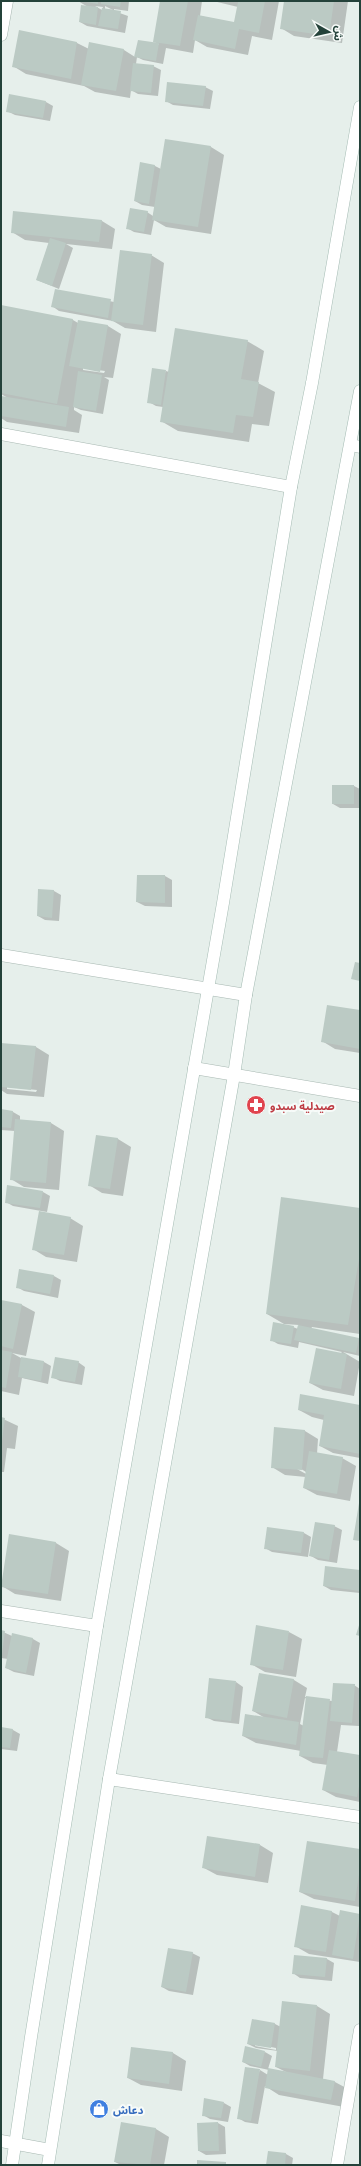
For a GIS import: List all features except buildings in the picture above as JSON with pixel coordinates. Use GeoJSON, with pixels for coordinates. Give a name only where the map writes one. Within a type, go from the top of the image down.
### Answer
{"type":"FeatureCollection","features":[{"type":"Feature","properties":{"kind":"main road"},"geometry":{"type":"LineString","coordinates":[[1,35],[7,1]]}},
{"type":"Feature","properties":{"kind":"main road"},"geometry":{"type":"LineString","coordinates":[[12,2165],[32,2029],[97,1626],[223,903],[291,487],[312,383],[360,107]]}},
{"type":"Feature","properties":{"kind":"main road"},"geometry":{"type":"LineString","coordinates":[[48,2165],[109,1779],[234,1075],[246,995],[355,446],[360,391]]}},
{"type":"Feature","properties":{"kind":"main road"},"geometry":{"type":"LineString","coordinates":[[1,434],[291,487]]}},
{"type":"Feature","properties":{"kind":"main road"},"geometry":{"type":"LineString","coordinates":[[1,955],[246,995]]}},
{"type":"Feature","properties":{"kind":"main road"},"geometry":{"type":"LineString","coordinates":[[194,1068],[360,1096]]}},
{"type":"Feature","properties":{"kind":"main road"},"geometry":{"type":"LineString","coordinates":[[1,1611],[97,1626]]}},
{"type":"Feature","properties":{"kind":"main road"},"geometry":{"type":"LineString","coordinates":[[109,1779],[360,1817]]}},
{"type":"Feature","properties":{"kind":"main road"},"geometry":{"type":"LineString","coordinates":[[338,2165],[360,2030]]}},
{"type":"Feature","properties":{"kind":"main road"},"geometry":{"type":"LineString","coordinates":[[1,2141],[50,2150]]}},
{"type":"Feature","properties":{"kind":"place","name":"صيدلية سبدو"},"geometry":{"type":"Point","coordinates":[256,1105]}},
{"type":"Feature","properties":{"kind":"place","name":"دعاش"},"geometry":{"type":"Point","coordinates":[99,2109]}}]}
